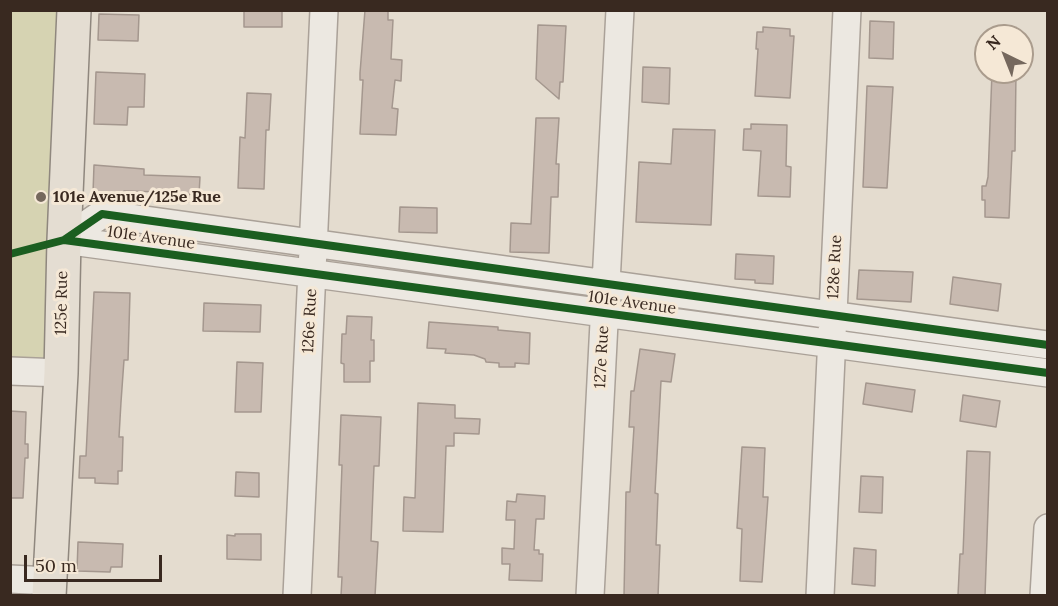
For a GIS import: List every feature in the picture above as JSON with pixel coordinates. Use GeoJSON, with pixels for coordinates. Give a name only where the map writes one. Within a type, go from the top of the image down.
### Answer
{"type":"FeatureCollection","features":[{"type":"Feature","properties":{"kind":"main road","name":"125e Rue"},"geometry":{"type":"LineString","coordinates":[[49,588],[61,373],[74,10]]}},
{"type":"Feature","properties":{"kind":"street","name":"126e Rue"},"geometry":{"type":"LineString","coordinates":[[297,596],[324,10]]}},
{"type":"Feature","properties":{"kind":"street","name":"127e Rue"},"geometry":{"type":"LineString","coordinates":[[590,596],[620,10]]}},
{"type":"Feature","properties":{"kind":"street","name":"128e Rue"},"geometry":{"type":"LineString","coordinates":[[820,596],[847,10]]}},
{"type":"Feature","properties":{"kind":"street","name":"101e Avenue"},"geometry":{"type":"LineString","coordinates":[[64,240],[102,214],[1047,345]]}},
{"type":"Feature","properties":{"kind":"street","name":"101e Avenue"},"geometry":{"type":"LineString","coordinates":[[64,240],[1047,373]]}},
{"type":"Feature","properties":{"kind":"street"},"geometry":{"type":"LineString","coordinates":[[10,371],[61,373]]}},
{"type":"Feature","properties":{"kind":"street"},"geometry":{"type":"LineString","coordinates":[[1044,596],[1047,528]]}},
{"type":"Feature","properties":{"kind":"street"},"geometry":{"type":"LineString","coordinates":[[10,579],[49,588]]}},
{"type":"Feature","properties":{"kind":"shaded area"},"geometry":{"type":"Polygon","coordinates":[[[11,11],[74,11],[61,373],[11,371],[11,11]]]}},
{"type":"Feature","properties":{"kind":"building"},"geometry":{"type":"Polygon","coordinates":[[[244,10],[282,10],[282,27],[244,27],[244,10]]]}},
{"type":"Feature","properties":{"kind":"building"},"geometry":{"type":"Polygon","coordinates":[[[365,10],[388,10],[388,20],[393,20],[391,59],[402,60],[401,81],[395,80],[392,108],[398,109],[396,135],[360,134],[363,80],[360,80],[360,73],[365,10]]]}},
{"type":"Feature","properties":{"kind":"building"},"geometry":{"type":"Polygon","coordinates":[[[99,14],[139,15],[138,41],[98,40],[99,14]]]}},
{"type":"Feature","properties":{"kind":"building"},"geometry":{"type":"Polygon","coordinates":[[[870,21],[894,22],[893,59],[869,58],[870,21]]]}},
{"type":"Feature","properties":{"kind":"building"},"geometry":{"type":"Polygon","coordinates":[[[538,25],[566,26],[563,82],[560,82],[559,99],[536,79],[538,25]]]}},
{"type":"Feature","properties":{"kind":"building"},"geometry":{"type":"Polygon","coordinates":[[[763,27],[790,29],[790,36],[794,36],[790,98],[755,96],[757,32],[763,32],[763,27]]]}},
{"type":"Feature","properties":{"kind":"building"},"geometry":{"type":"Polygon","coordinates":[[[643,67],[670,68],[669,104],[642,102],[643,67]]]}},
{"type":"Feature","properties":{"kind":"building"},"geometry":{"type":"Polygon","coordinates":[[[96,72],[145,74],[144,107],[128,107],[127,125],[94,124],[96,72]]]}},
{"type":"Feature","properties":{"kind":"building"},"geometry":{"type":"Polygon","coordinates":[[[992,84],[1016,84],[1015,151],[1012,151],[1009,218],[985,217],[982,186],[986,186],[992,84]]]}},
{"type":"Feature","properties":{"kind":"building"},"geometry":{"type":"Polygon","coordinates":[[[867,86],[893,87],[887,188],[863,187],[867,86]]]}},
{"type":"Feature","properties":{"kind":"building"},"geometry":{"type":"Polygon","coordinates":[[[247,93],[271,94],[269,130],[266,130],[264,189],[238,188],[240,137],[245,138],[247,93]]]}},
{"type":"Feature","properties":{"kind":"building"},"geometry":{"type":"Polygon","coordinates":[[[536,118],[559,118],[556,164],[559,164],[558,197],[551,197],[549,253],[510,252],[511,223],[531,224],[536,118]]]}},
{"type":"Feature","properties":{"kind":"building"},"geometry":{"type":"Polygon","coordinates":[[[751,124],[787,125],[786,166],[791,167],[790,197],[758,196],[761,151],[743,150],[744,129],[751,129],[751,124]]]}},
{"type":"Feature","properties":{"kind":"building"},"geometry":{"type":"Polygon","coordinates":[[[673,129],[715,130],[711,225],[636,222],[639,162],[671,164],[673,129]]]}},
{"type":"Feature","properties":{"kind":"building"},"geometry":{"type":"Polygon","coordinates":[[[94,165],[144,169],[144,175],[200,177],[199,195],[189,194],[189,202],[164,201],[164,192],[93,193],[94,165]]]}},
{"type":"Feature","properties":{"kind":"building"},"geometry":{"type":"Polygon","coordinates":[[[400,207],[437,208],[437,233],[399,232],[400,207]]]}},
{"type":"Feature","properties":{"kind":"building"},"geometry":{"type":"Polygon","coordinates":[[[736,254],[774,256],[773,284],[735,279],[736,254]]]}},
{"type":"Feature","properties":{"kind":"building"},"geometry":{"type":"Polygon","coordinates":[[[859,270],[913,272],[911,302],[857,299],[859,270]]]}},
{"type":"Feature","properties":{"kind":"building"},"geometry":{"type":"Polygon","coordinates":[[[953,277],[1001,284],[998,311],[950,304],[953,277]]]}},
{"type":"Feature","properties":{"kind":"building"},"geometry":{"type":"Polygon","coordinates":[[[94,292],[130,293],[128,360],[124,360],[119,437],[123,437],[122,471],[118,471],[118,484],[95,483],[95,478],[79,478],[80,456],[86,456],[94,292]]]}},
{"type":"Feature","properties":{"kind":"building"},"geometry":{"type":"Polygon","coordinates":[[[204,303],[261,305],[260,332],[203,331],[204,303]]]}},
{"type":"Feature","properties":{"kind":"building"},"geometry":{"type":"Polygon","coordinates":[[[347,316],[372,317],[371,340],[374,340],[374,361],[370,361],[370,382],[344,382],[344,364],[341,363],[342,334],[346,334],[347,316]]]}},
{"type":"Feature","properties":{"kind":"building"},"geometry":{"type":"Polygon","coordinates":[[[429,322],[498,327],[498,330],[530,333],[529,364],[515,363],[515,367],[499,367],[499,363],[486,362],[485,359],[474,355],[445,353],[446,349],[427,348],[429,322]]]}},
{"type":"Feature","properties":{"kind":"building"},"geometry":{"type":"Polygon","coordinates":[[[640,349],[675,354],[671,382],[661,381],[655,493],[658,494],[656,545],[660,545],[658,596],[624,596],[626,492],[630,492],[634,427],[629,427],[631,391],[634,391],[640,349]]]}},
{"type":"Feature","properties":{"kind":"building"},"geometry":{"type":"Polygon","coordinates":[[[237,362],[263,363],[261,412],[235,412],[237,362]]]}},
{"type":"Feature","properties":{"kind":"building"},"geometry":{"type":"Polygon","coordinates":[[[866,383],[915,390],[912,412],[863,404],[866,383]]]}},
{"type":"Feature","properties":{"kind":"building"},"geometry":{"type":"Polygon","coordinates":[[[963,395],[1000,401],[996,427],[960,421],[963,395]]]}},
{"type":"Feature","properties":{"kind":"building"},"geometry":{"type":"Polygon","coordinates":[[[418,403],[455,405],[455,418],[480,419],[479,434],[454,433],[454,446],[446,446],[443,532],[403,531],[404,497],[415,498],[418,403]]]}},
{"type":"Feature","properties":{"kind":"building"},"geometry":{"type":"Polygon","coordinates":[[[10,411],[26,412],[25,444],[28,444],[28,458],[25,458],[23,498],[10,498],[10,411]]]}},
{"type":"Feature","properties":{"kind":"building"},"geometry":{"type":"Polygon","coordinates":[[[341,415],[381,417],[379,466],[374,466],[371,541],[378,542],[375,596],[341,596],[342,577],[338,577],[342,465],[339,465],[341,415]]]}},
{"type":"Feature","properties":{"kind":"building"},"geometry":{"type":"Polygon","coordinates":[[[742,447],[765,448],[763,497],[768,497],[762,582],[740,581],[742,529],[737,528],[742,447]]]}},
{"type":"Feature","properties":{"kind":"building"},"geometry":{"type":"Polygon","coordinates":[[[967,451],[990,452],[985,596],[958,595],[960,554],[963,554],[967,451]]]}},
{"type":"Feature","properties":{"kind":"building"},"geometry":{"type":"Polygon","coordinates":[[[236,472],[259,473],[259,497],[235,496],[236,472]]]}},
{"type":"Feature","properties":{"kind":"building"},"geometry":{"type":"Polygon","coordinates":[[[861,476],[883,477],[882,513],[859,512],[861,476]]]}},
{"type":"Feature","properties":{"kind":"building"},"geometry":{"type":"Polygon","coordinates":[[[517,494],[545,496],[544,519],[536,519],[534,550],[539,550],[539,554],[543,554],[542,581],[509,580],[510,564],[502,564],[502,548],[514,549],[515,520],[506,520],[507,501],[516,502],[517,494]]]}},
{"type":"Feature","properties":{"kind":"building"},"geometry":{"type":"Polygon","coordinates":[[[235,534],[261,534],[261,560],[227,559],[227,535],[235,536],[235,534]]]}},
{"type":"Feature","properties":{"kind":"building"},"geometry":{"type":"Polygon","coordinates":[[[78,542],[123,544],[122,567],[111,567],[110,572],[77,571],[78,542]]]}},
{"type":"Feature","properties":{"kind":"building"},"geometry":{"type":"Polygon","coordinates":[[[854,548],[876,550],[875,586],[852,584],[854,548]]]}},
{"type":"Feature","properties":{"kind":"cycle path"},"geometry":{"type":"LineString","coordinates":[[64,240],[102,214],[1048,345]]}},
{"type":"Feature","properties":{"kind":"cycle path"},"geometry":{"type":"LineString","coordinates":[[10,254],[64,240],[1048,373]]}},
{"type":"Feature","properties":{"kind":"place","name":"101e Avenue/125e Rue"},"geometry":{"type":"Point","coordinates":[41,197]}}]}
